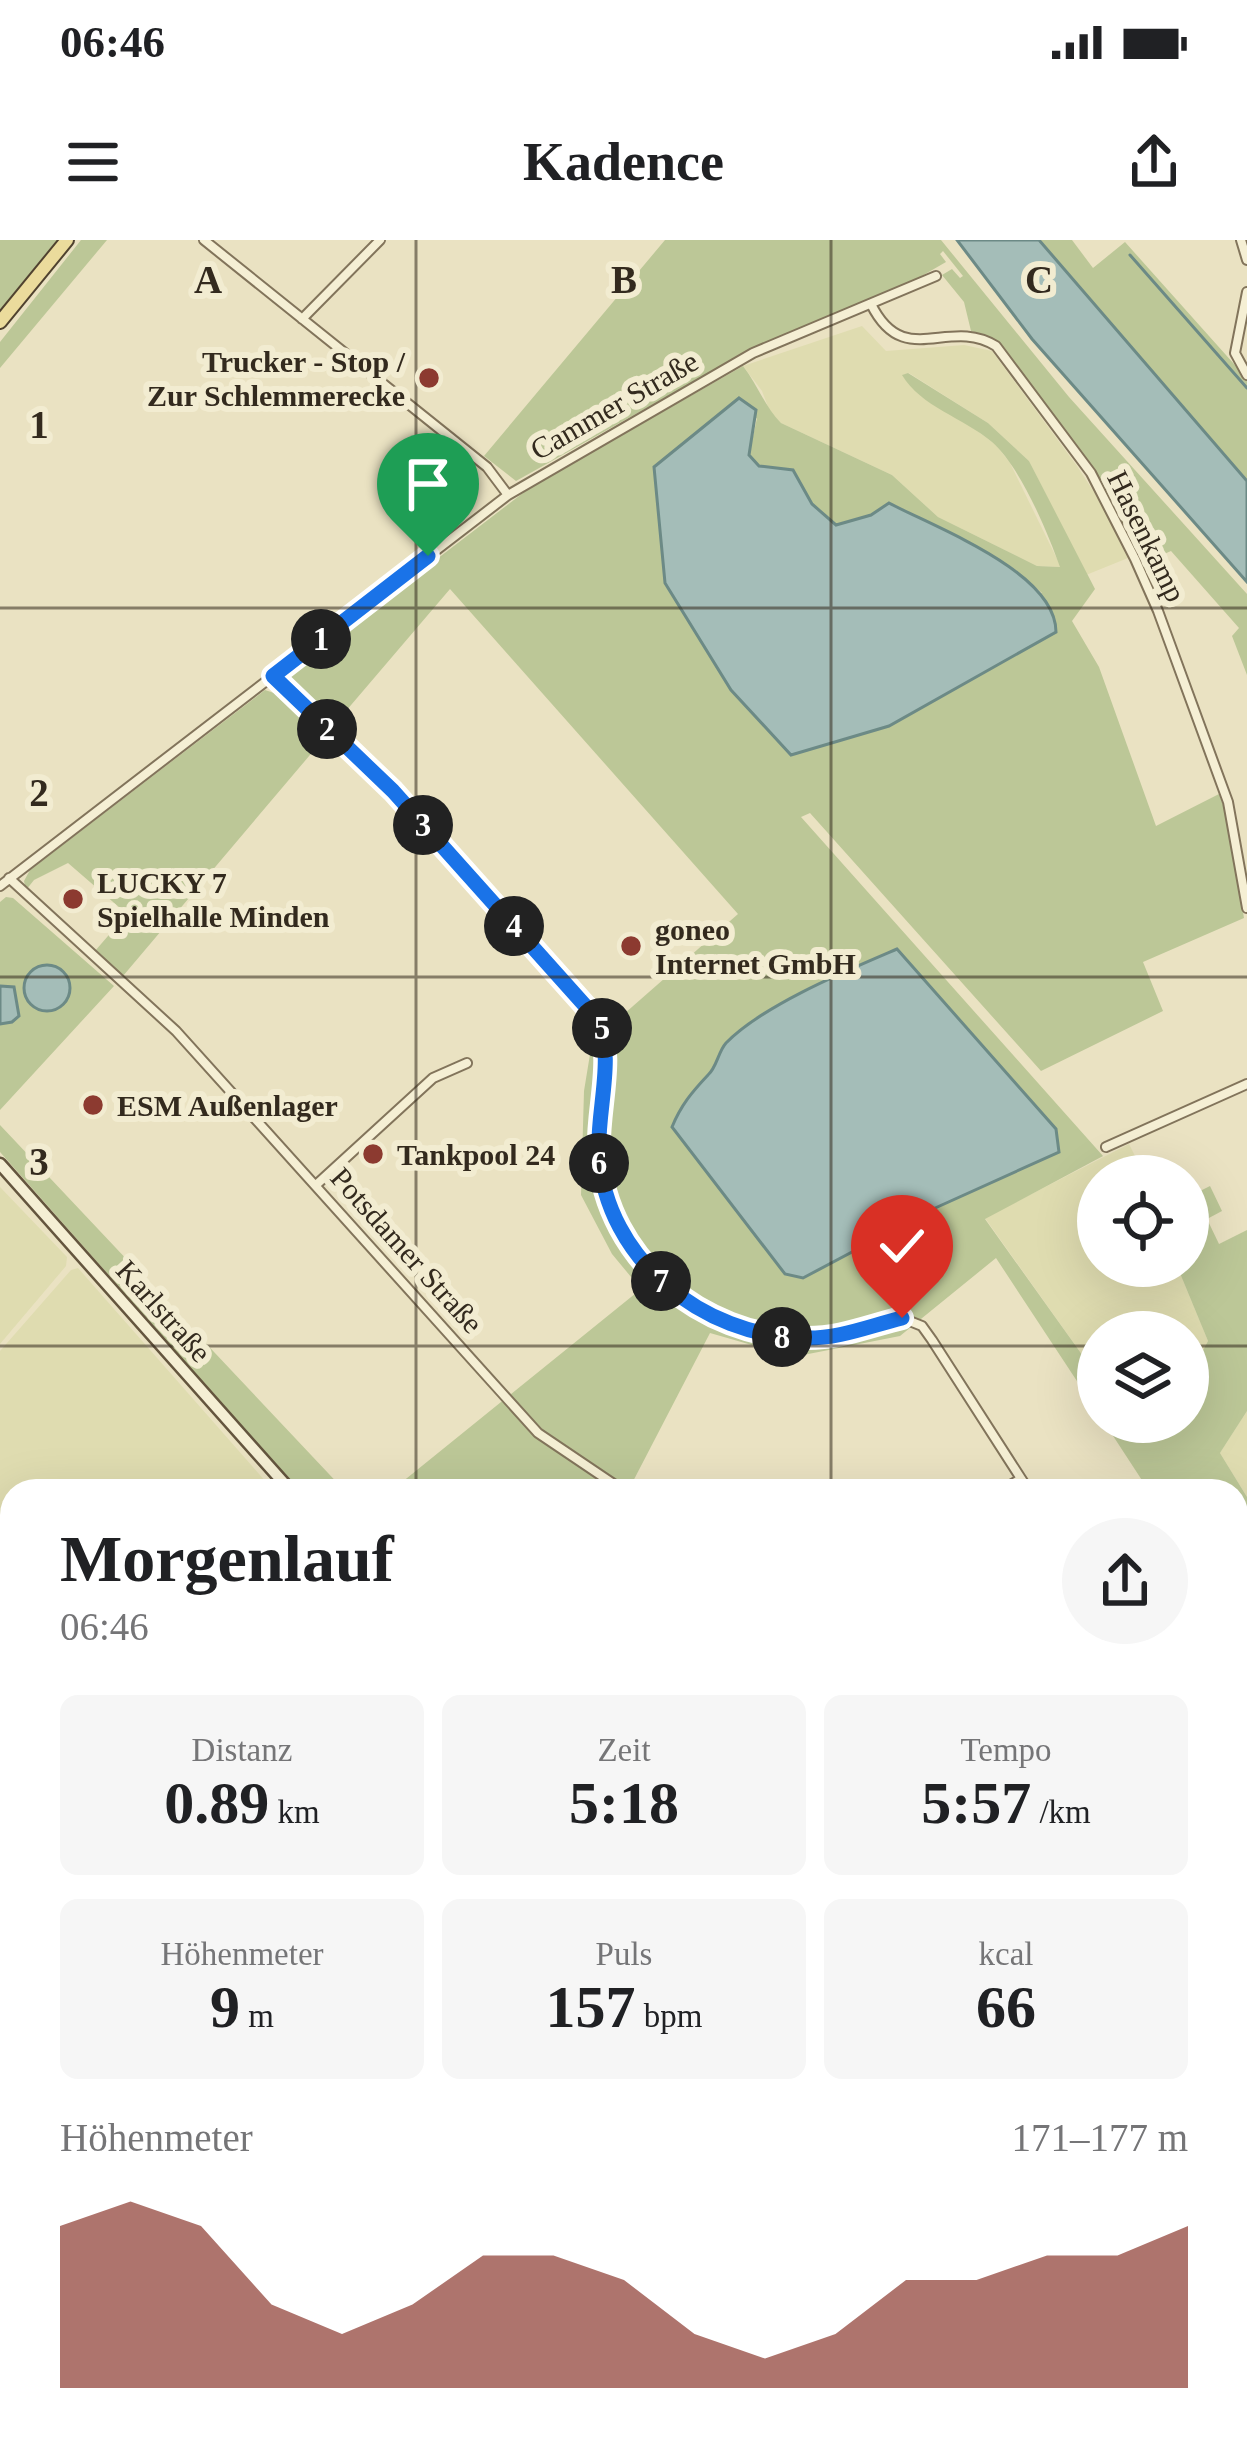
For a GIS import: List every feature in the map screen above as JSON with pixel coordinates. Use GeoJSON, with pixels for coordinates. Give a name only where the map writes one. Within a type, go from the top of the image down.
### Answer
{"type":"FeatureCollection","features":[{"type":"Feature","properties":{"kind":"main road"},"geometry":{"type":"LineString","coordinates":[[0,322],[67,240]]}},
{"type":"Feature","properties":{"kind":"street"},"geometry":{"type":"LineString","coordinates":[[204,240],[487,467],[508,495]]}},
{"type":"Feature","properties":{"kind":"street"},"geometry":{"type":"LineString","coordinates":[[302,319],[380,240]]}},
{"type":"Feature","properties":{"kind":"street"},"geometry":{"type":"LineString","coordinates":[[1241,240],[1247,260]]}},
{"type":"Feature","properties":{"kind":"street","name":"Cammer Straße"},"geometry":{"type":"LineString","coordinates":[[0,886],[508,495],[754,353],[935,276]]}},
{"type":"Feature","properties":{"kind":"street"},"geometry":{"type":"LineString","coordinates":[[1247,292],[1235,352],[1247,375]]}},
{"type":"Feature","properties":{"kind":"street","name":"Hasenkamp"},"geometry":{"type":"LineString","coordinates":[[871,304],[882,324],[899,337],[977,338],[996,346],[1097,483],[1158,611],[1204,732],[1236,833],[1247,908]]}},
{"type":"Feature","properties":{"kind":"street"},"geometry":{"type":"LineString","coordinates":[[273,676],[393,791],[597,1019],[606,1043],[598,1130],[603,1180],[622,1229],[656,1277],[704,1313],[767,1335],[832,1337],[902,1318],[914,1321],[932,1340],[1021,1479]]}},
{"type":"Feature","properties":{"kind":"street","name":"Potsdamer Straße"},"geometry":{"type":"LineString","coordinates":[[9,878],[176,1031],[538,1433],[606,1479]]}},
{"type":"Feature","properties":{"kind":"street"},"geometry":{"type":"LineString","coordinates":[[316,1184],[433,1078],[467,1063]]}},
{"type":"Feature","properties":{"kind":"street"},"geometry":{"type":"LineString","coordinates":[[1106,1148],[1247,1084]]}},
{"type":"Feature","properties":{"kind":"street","name":"Karlstraße"},"geometry":{"type":"LineString","coordinates":[[0,1164],[281,1479]]}},
{"type":"Feature","properties":{"kind":"shaded area"},"geometry":{"type":"Polygon","coordinates":[[[862,326],[886,351],[964,345],[992,351],[1077,466],[1105,509],[1128,558],[1086,575],[1029,461],[988,423],[909,373],[903,375],[996,445],[1010,463],[1061,567],[1037,566],[938,517],[892,475],[781,423],[743,366],[862,326]]]}},
{"type":"Feature","properties":{"kind":"shaded area"},"geometry":{"type":"Polygon","coordinates":[[[1129,1144],[1134,1155],[1108,1155],[1129,1144]]]}},
{"type":"Feature","properties":{"kind":"shaded area"},"geometry":{"type":"Polygon","coordinates":[[[1077,1171],[1077,1287],[1186,1287],[1196,1311],[1077,1311],[1077,1347],[985,1218],[1077,1171]]]}},
{"type":"Feature","properties":{"kind":"shaded area"},"geometry":{"type":"Polygon","coordinates":[[[0,1187],[67,1257],[66,1266],[0,1344],[0,1187]]]}},
{"type":"Feature","properties":{"kind":"shaded area"},"geometry":{"type":"Polygon","coordinates":[[[78,1268],[263,1479],[0,1479],[0,1351],[71,1270],[78,1268]]]}},
{"type":"Feature","properties":{"kind":"shaded area"},"geometry":{"type":"Polygon","coordinates":[[[1247,1411],[1247,1479],[1236,1479],[1220,1453],[1247,1411]]]}},
{"type":"Feature","properties":{"kind":"green space"},"geometry":{"type":"Polygon","coordinates":[[[0,240],[57,240],[0,310],[0,240]]]}},
{"type":"Feature","properties":{"kind":"green space"},"geometry":{"type":"Polygon","coordinates":[[[81,240],[107,240],[0,368],[0,342],[81,240]]]}},
{"type":"Feature","properties":{"kind":"green space"},"geometry":{"type":"Polygon","coordinates":[[[665,240],[941,240],[1069,397],[1247,594],[1247,675],[1232,636],[1239,628],[1171,551],[1141,564],[1107,491],[1070,438],[992,338],[971,331],[964,302],[942,275],[952,269],[963,276],[943,251],[940,254],[946,262],[920,277],[741,355],[516,481],[484,456],[665,240]]]}},
{"type":"Feature","properties":{"kind":"green space"},"geometry":{"type":"Polygon","coordinates":[[[1039,240],[1072,240],[1093,268],[1125,242],[1234,364],[1247,381],[1247,481],[1039,240]]]}},
{"type":"Feature","properties":{"kind":"green space"},"geometry":{"type":"Polygon","coordinates":[[[743,366],[781,423],[892,475],[938,517],[1037,566],[1060,567],[1032,501],[1002,453],[981,434],[920,396],[902,375],[908,373],[988,423],[1029,461],[1095,589],[1072,621],[1099,667],[1156,826],[1219,794],[1244,918],[1143,962],[1163,1011],[1041,1071],[810,813],[801,817],[1102,1155],[1077,1155],[1077,1170],[985,1219],[1077,1348],[1077,1381],[996,1258],[900,1336],[793,1357],[710,1333],[634,1479],[406,1479],[641,1289],[612,1254],[581,1195],[584,1091],[592,1042],[738,914],[450,589],[334,725],[293,689],[290,672],[532,486],[743,366]],[[757,418],[654,467],[665,583],[731,690],[1042,593],[1016,571],[889,503],[871,515],[836,526],[812,504],[793,470],[759,466],[749,455],[757,418]]]}},
{"type":"Feature","properties":{"kind":"green space"},"geometry":{"type":"Polygon","coordinates":[[[265,690],[283,696],[326,736],[123,976],[95,951],[127,914],[68,863],[34,880],[26,890],[24,881],[30,870],[265,690]]]}},
{"type":"Feature","properties":{"kind":"green space"},"geometry":{"type":"Polygon","coordinates":[[[13,898],[114,986],[0,1110],[0,902],[13,898]]]}},
{"type":"Feature","properties":{"kind":"green space"},"geometry":{"type":"Polygon","coordinates":[[[0,1125],[334,1479],[289,1479],[0,1152],[0,1125]]]}},
{"type":"Feature","properties":{"kind":"green space"},"geometry":{"type":"Polygon","coordinates":[[[1209,1186],[1210,1186],[1222,1211],[1209,1218],[1209,1186]]]}},
{"type":"Feature","properties":{"kind":"green space"},"geometry":{"type":"Polygon","coordinates":[[[1209,1223],[1219,1244],[1247,1230],[1247,1411],[1220,1453],[1236,1479],[1141,1479],[1118,1443],[1209,1443],[1209,1311],[1196,1311],[1186,1287],[1209,1287],[1209,1223]]]}},
{"type":"Feature","properties":{"kind":"water"},"geometry":{"type":"Polygon","coordinates":[[[957,240],[1039,240],[1247,481],[1247,582],[1032,339],[957,240]]]}},
{"type":"Feature","properties":{"kind":"water"},"geometry":{"type":"Polygon","coordinates":[[[739,398],[756,410],[749,455],[759,466],[793,470],[812,504],[836,525],[871,515],[889,503],[935,525],[1016,571],[1051,610],[1056,632],[889,726],[791,755],[731,690],[665,583],[654,467],[739,398]]]}},
{"type":"Feature","properties":{"kind":"water"},"geometry":{"type":"Polygon","coordinates":[[[897,949],[1056,1129],[1059,1152],[933,1209],[803,1278],[785,1274],[672,1127],[723,1047],[742,1029],[807,990],[897,949]]]}},
{"type":"Feature","properties":{"kind":"water"},"geometry":{"type":"Polygon","coordinates":[[[47,965],[63,972],[70,988],[63,1004],[47,1011],[31,1004],[24,988],[31,972],[47,965]]]}},
{"type":"Feature","properties":{"kind":"water"},"geometry":{"type":"Polygon","coordinates":[[[0,986],[14,987],[19,1016],[0,1024],[0,986]]]}},
{"type":"Feature","properties":{"kind":"waterway"},"geometry":{"type":"LineString","coordinates":[[1130,255],[1247,388]]}},
{"type":"Feature","properties":{"kind":"place","name":"Trucker - Stop / Zur Schlemmerecke"},"geometry":{"type":"Point","coordinates":[429,378]}},
{"type":"Feature","properties":{"kind":"place","name":"LUCKY 7 Spielhalle Minden"},"geometry":{"type":"Point","coordinates":[73,899]}},
{"type":"Feature","properties":{"kind":"place","name":"goneo Internet GmbH"},"geometry":{"type":"Point","coordinates":[631,946]}},
{"type":"Feature","properties":{"kind":"place","name":"ESM Außenlager"},"geometry":{"type":"Point","coordinates":[93,1105]}},
{"type":"Feature","properties":{"kind":"place","name":"Tankpool 24"},"geometry":{"type":"Point","coordinates":[373,1154]}},
{"type":"Feature","properties":{"kind":"route"},"geometry":{"type":"LineString","coordinates":[[428,556],[273,676],[393,791],[597,1019],[606,1043],[598,1109],[603,1180],[622,1229],[656,1277],[704,1313],[780,1337],[832,1337],[902,1318]]}}]}
